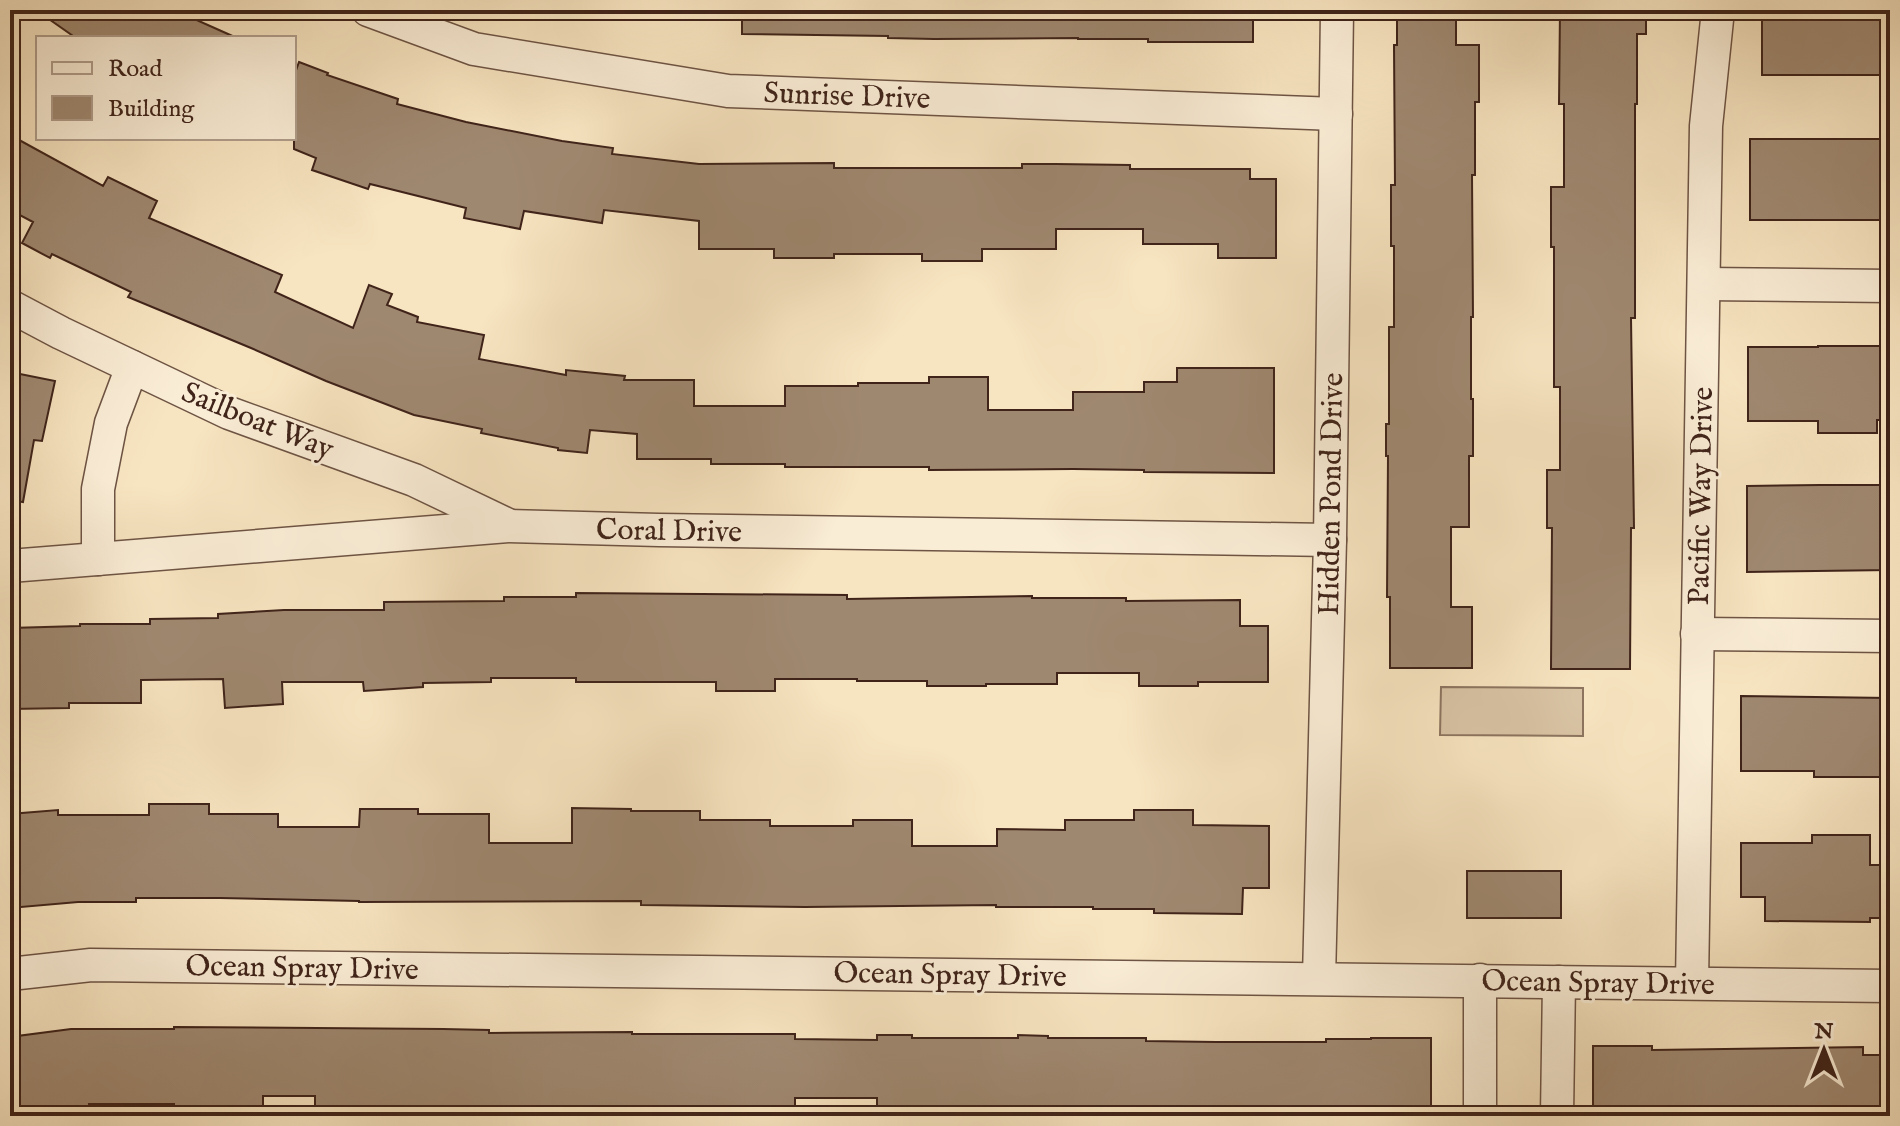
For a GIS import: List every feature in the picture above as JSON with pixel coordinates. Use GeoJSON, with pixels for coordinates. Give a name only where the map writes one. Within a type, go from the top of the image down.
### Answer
{"type":"FeatureCollection","features":[{"type":"Feature","properties":{"kind":"street","name":"Sunrise Drive"},"geometry":{"type":"LineString","coordinates":[[368,10],[474,49],[728,91],[1336,114]]}},
{"type":"Feature","properties":{"kind":"street","name":"Hidden Pond Drive"},"geometry":{"type":"LineString","coordinates":[[1319,978],[1330,540],[1337,10]]}},
{"type":"Feature","properties":{"kind":"street","name":"Pacific Way Drive"},"geometry":{"type":"LineString","coordinates":[[1692,983],[1706,126],[1718,10]]}},
{"type":"Feature","properties":{"kind":"street"},"geometry":{"type":"LineString","coordinates":[[1704,284],[1890,286]]}},
{"type":"Feature","properties":{"kind":"street","name":"Sailboat Way"},"geometry":{"type":"LineString","coordinates":[[10,306],[229,413],[414,480],[508,526]]}},
{"type":"Feature","properties":{"kind":"street"},"geometry":{"type":"LineString","coordinates":[[98,559],[98,489],[111,423],[132,367]]}},
{"type":"Feature","properties":{"kind":"street","name":"Coral Drive"},"geometry":{"type":"LineString","coordinates":[[10,566],[508,526],[1330,540]]}},
{"type":"Feature","properties":{"kind":"street"},"geometry":{"type":"LineString","coordinates":[[1697,634],[1890,636]]}},
{"type":"Feature","properties":{"kind":"street","name":"Ocean Spray Drive"},"geometry":{"type":"LineString","coordinates":[[10,974],[91,965],[1890,986]]}},
{"type":"Feature","properties":{"kind":"street"},"geometry":{"type":"LineString","coordinates":[[1480,980],[1480,1116]]}},
{"type":"Feature","properties":{"kind":"street"},"geometry":{"type":"LineString","coordinates":[[1557,1116],[1559,982]]}},
{"type":"Feature","properties":{"kind":"shaded area"},"geometry":{"type":"Polygon","coordinates":[[[1441,687],[1583,688],[1583,736],[1440,735],[1441,687]]]}},
{"type":"Feature","properties":{"kind":"building"},"geometry":{"type":"Polygon","coordinates":[[[36,10],[196,10],[192,18],[232,36],[73,36],[36,10]]]}},
{"type":"Feature","properties":{"kind":"building"},"geometry":{"type":"Polygon","coordinates":[[[742,10],[1253,10],[1253,42],[742,34],[742,10]]]}},
{"type":"Feature","properties":{"kind":"building"},"geometry":{"type":"Polygon","coordinates":[[[1397,10],[1456,10],[1456,45],[1479,45],[1479,102],[1475,102],[1475,175],[1472,175],[1473,456],[1469,456],[1469,527],[1451,527],[1451,607],[1472,607],[1472,668],[1390,668],[1386,424],[1389,424],[1389,327],[1394,327],[1391,185],[1395,185],[1394,45],[1397,45],[1397,10]]]}},
{"type":"Feature","properties":{"kind":"building"},"geometry":{"type":"Polygon","coordinates":[[[1560,10],[1646,10],[1646,34],[1637,34],[1635,104],[1635,318],[1631,318],[1634,528],[1631,528],[1630,669],[1551,669],[1552,528],[1547,528],[1547,470],[1560,470],[1560,387],[1554,387],[1551,187],[1564,187],[1564,104],[1559,104],[1560,10]]]}},
{"type":"Feature","properties":{"kind":"building"},"geometry":{"type":"Polygon","coordinates":[[[1762,10],[1890,10],[1890,75],[1762,75],[1762,10]]]}},
{"type":"Feature","properties":{"kind":"building"},"geometry":{"type":"Polygon","coordinates":[[[299,62],[398,99],[397,104],[466,122],[613,148],[612,154],[699,164],[834,163],[834,168],[1022,168],[1022,164],[1056,164],[1130,165],[1130,169],[1250,169],[1250,179],[1276,179],[1276,258],[1218,258],[1218,244],[1143,244],[1143,229],[1056,229],[1056,249],[982,249],[982,261],[922,261],[922,254],[774,258],[774,249],[699,249],[699,221],[604,210],[602,223],[524,211],[520,229],[464,218],[466,208],[370,184],[368,189],[312,170],[316,158],[294,149],[296,70],[299,62]]]}},
{"type":"Feature","properties":{"kind":"building"},"geometry":{"type":"Polygon","coordinates":[[[10,135],[103,186],[108,177],[157,201],[149,218],[282,275],[275,292],[353,328],[369,285],[392,294],[387,305],[418,317],[417,322],[484,335],[479,359],[566,375],[566,370],[625,376],[624,380],[694,380],[694,406],[785,406],[785,386],[929,383],[929,377],[988,377],[988,410],[1073,410],[1073,392],[1144,392],[1144,382],[1177,382],[1177,368],[1274,368],[1274,473],[929,470],[929,467],[711,464],[711,459],[637,459],[637,434],[590,430],[587,453],[558,450],[481,433],[482,429],[414,415],[326,381],[128,297],[131,292],[22,243],[33,222],[10,210],[10,135]]]}},
{"type":"Feature","properties":{"kind":"building"},"geometry":{"type":"Polygon","coordinates":[[[1750,139],[1881,139],[1881,220],[1750,220],[1750,139]]]}},
{"type":"Feature","properties":{"kind":"building"},"geometry":{"type":"Polygon","coordinates":[[[1890,346],[1890,420],[1877,420],[1877,433],[1818,433],[1818,421],[1748,421],[1748,347],[1890,346]]]}},
{"type":"Feature","properties":{"kind":"building"},"geometry":{"type":"Polygon","coordinates":[[[10,372],[55,381],[42,441],[34,440],[23,502],[10,500],[10,372]]]}},
{"type":"Feature","properties":{"kind":"building"},"geometry":{"type":"Polygon","coordinates":[[[1890,485],[1890,570],[1747,572],[1747,486],[1890,485]]]}},
{"type":"Feature","properties":{"kind":"building"},"geometry":{"type":"Polygon","coordinates":[[[576,593],[847,595],[847,599],[1032,596],[1126,598],[1126,601],[1240,600],[1240,626],[1268,626],[1268,682],[1139,686],[1139,673],[1057,673],[1057,684],[927,686],[927,681],[775,679],[775,691],[716,691],[716,682],[576,682],[576,678],[491,678],[491,682],[423,683],[423,687],[364,691],[363,682],[282,682],[283,704],[225,708],[223,679],[141,680],[141,703],[69,703],[69,708],[10,709],[10,628],[150,624],[150,619],[218,618],[218,614],[284,610],[384,610],[384,602],[504,601],[504,597],[576,597],[576,593]]]}},
{"type":"Feature","properties":{"kind":"building"},"geometry":{"type":"Polygon","coordinates":[[[1741,696],[1890,698],[1890,777],[1814,777],[1814,771],[1741,771],[1741,696]]]}},
{"type":"Feature","properties":{"kind":"building"},"geometry":{"type":"Polygon","coordinates":[[[149,804],[209,804],[209,814],[278,814],[278,827],[359,827],[360,809],[418,809],[418,814],[489,814],[489,843],[572,843],[572,808],[700,811],[700,820],[770,820],[770,826],[853,826],[853,820],[912,820],[912,846],[997,846],[997,829],[1065,830],[1065,820],[1134,820],[1134,810],[1193,810],[1193,825],[1269,826],[1269,888],[1243,888],[1242,914],[996,905],[805,907],[641,905],[641,901],[359,902],[220,898],[136,898],[136,902],[78,902],[10,908],[10,814],[58,810],[58,815],[149,815],[149,804]]]}},
{"type":"Feature","properties":{"kind":"building"},"geometry":{"type":"Polygon","coordinates":[[[1812,835],[1870,835],[1870,865],[1890,865],[1890,918],[1870,918],[1870,922],[1765,921],[1765,897],[1741,897],[1741,843],[1812,843],[1812,835]]]}},
{"type":"Feature","properties":{"kind":"building"},"geometry":{"type":"Polygon","coordinates":[[[1467,871],[1561,871],[1561,918],[1467,918],[1467,871]]]}},
{"type":"Feature","properties":{"kind":"building"},"geometry":{"type":"Polygon","coordinates":[[[71,1029],[443,1029],[489,1030],[489,1033],[795,1034],[795,1039],[877,1040],[877,1035],[1018,1038],[1018,1035],[1216,1042],[1431,1038],[1431,1116],[877,1116],[877,1098],[795,1098],[795,1116],[595,1116],[595,1107],[513,1107],[513,1116],[315,1116],[315,1096],[263,1096],[263,1108],[233,1108],[233,1116],[174,1116],[174,1104],[89,1104],[90,1116],[10,1116],[10,1037],[71,1029]]]}},
{"type":"Feature","properties":{"kind":"building"},"geometry":{"type":"Polygon","coordinates":[[[1593,1046],[1652,1046],[1652,1050],[1863,1047],[1863,1055],[1890,1055],[1890,1116],[1593,1116],[1593,1046]]]}}]}
